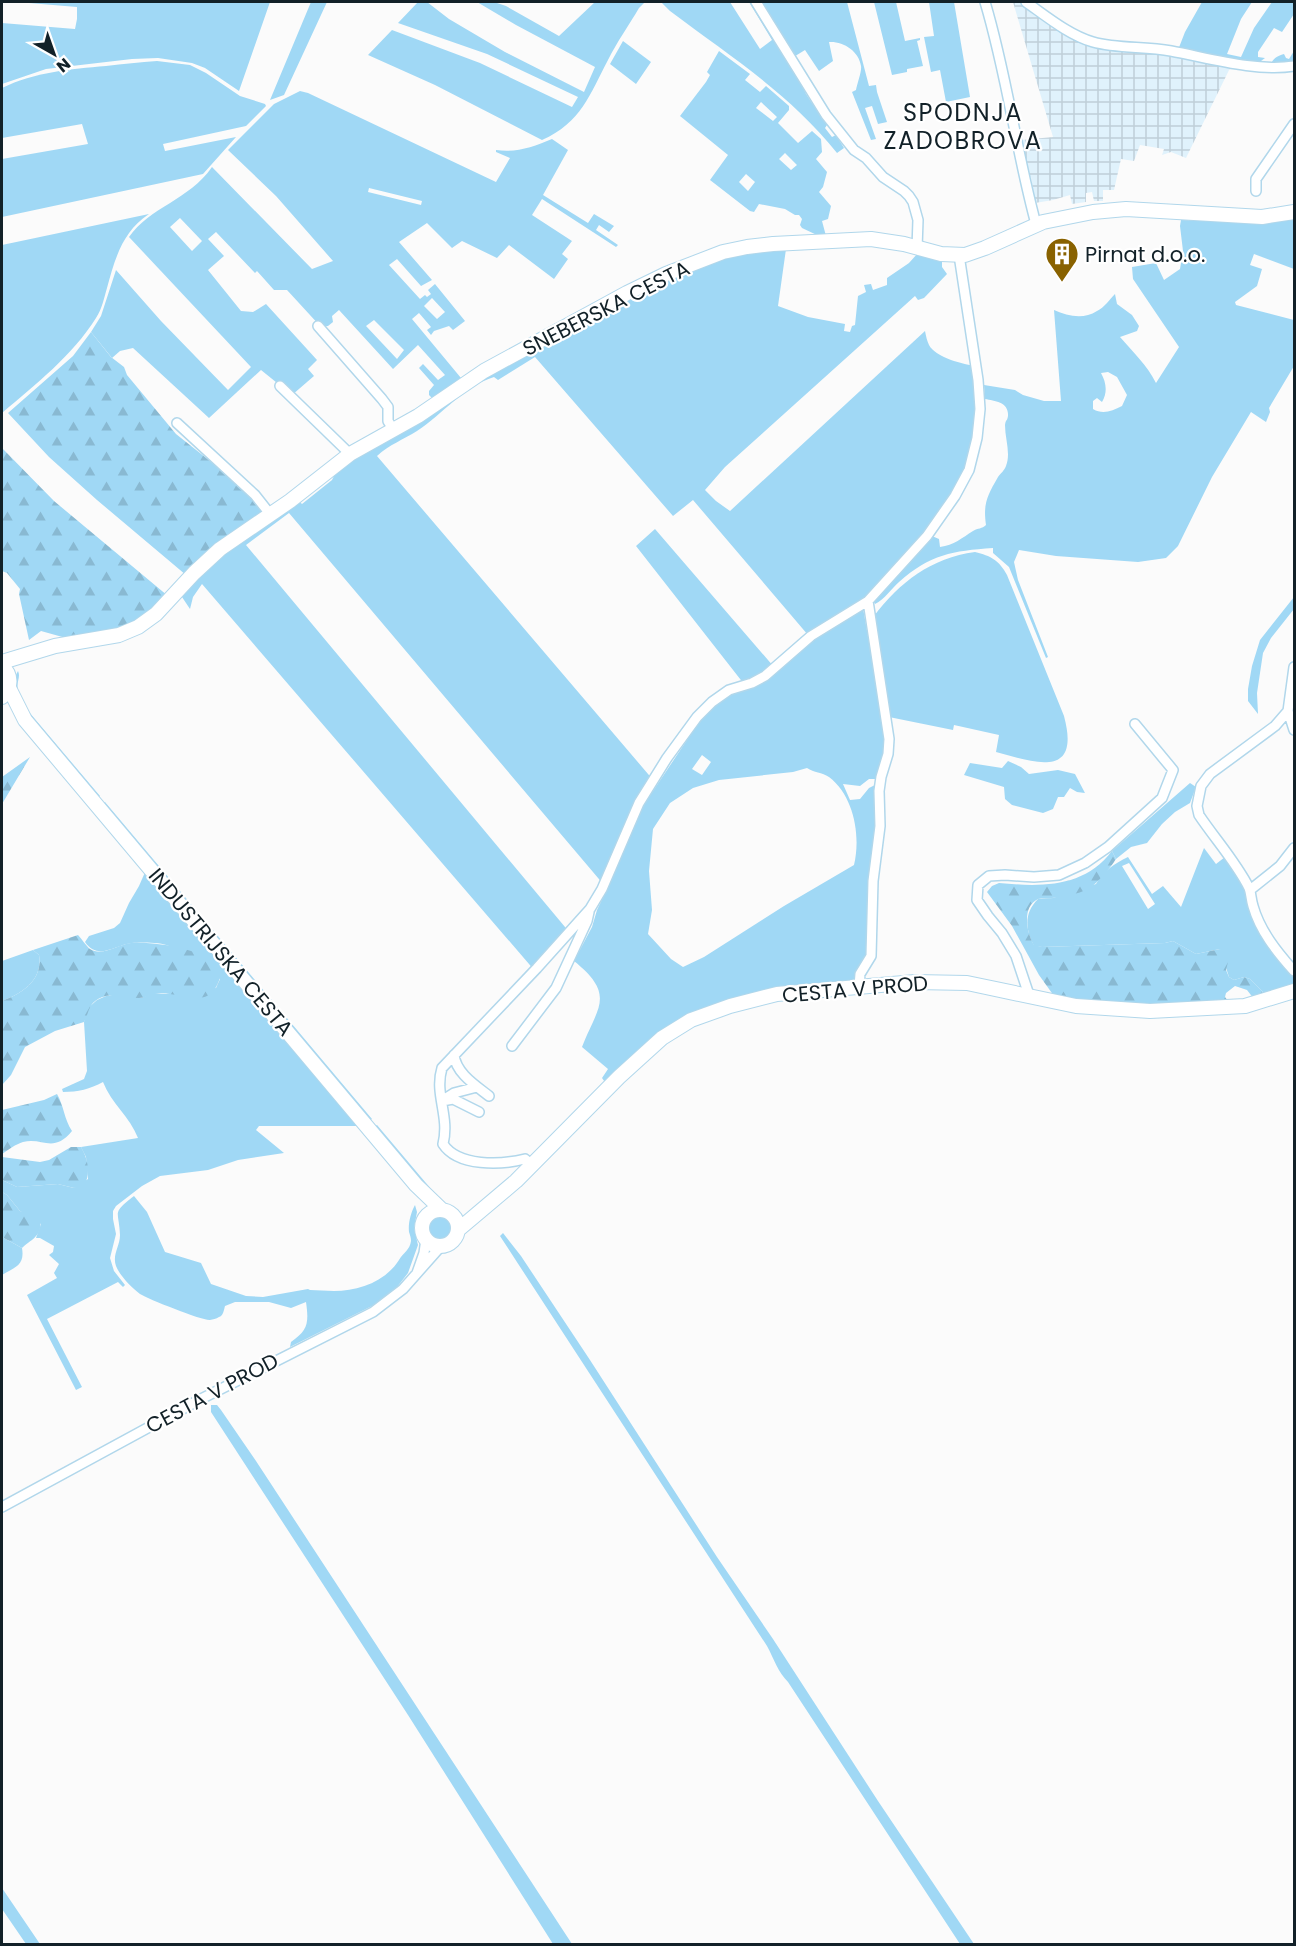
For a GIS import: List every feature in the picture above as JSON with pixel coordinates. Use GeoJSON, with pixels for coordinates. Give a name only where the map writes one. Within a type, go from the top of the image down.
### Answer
{"type":"FeatureCollection","features":[{"type":"Feature","properties":{"kind":"street"},"geometry":{"type":"LineString","coordinates":[[756,2],[826,115],[855,150],[913,202],[918,220],[917,248]]}},
{"type":"Feature","properties":{"kind":"street"},"geometry":{"type":"LineString","coordinates":[[985,2],[1004,72],[1036,224]]}},
{"type":"Feature","properties":{"kind":"street"},"geometry":{"type":"LineString","coordinates":[[1026,2],[1068,30],[1092,42],[1169,51],[1247,65],[1294,68]]}},
{"type":"Feature","properties":{"kind":"street"},"geometry":{"type":"LineString","coordinates":[[1256,191],[1256,179],[1294,124]]}},
{"type":"Feature","properties":{"kind":"street","name":"SNEBERSKA CESTA"},"geometry":{"type":"LineString","coordinates":[[2,664],[22,655],[55,646],[119,635],[138,627],[156,614],[204,563],[351,454],[418,416],[484,371],[614,300],[666,274],[713,256],[736,249],[767,244],[858,240],[883,240],[941,254],[959,255],[980,250],[1036,224],[1116,210],[1262,217],[1294,212]]}},
{"type":"Feature","properties":{"kind":"street"},"geometry":{"type":"LineString","coordinates":[[532,1165],[525,1159],[493,1164],[476,1162],[447,1149],[443,1144],[446,1124],[439,1076],[442,1068],[590,909],[602,889],[639,803],[698,717],[720,696],[729,690],[752,683],[765,676],[811,636],[868,601],[927,536],[955,496],[969,470],[978,438],[980,409],[978,380],[959,255]]}},
{"type":"Feature","properties":{"kind":"street"},"geometry":{"type":"LineString","coordinates":[[318,326],[388,407],[388,421],[393,429]]}},
{"type":"Feature","properties":{"kind":"street"},"geometry":{"type":"LineString","coordinates":[[280,386],[351,454]]}},
{"type":"Feature","properties":{"kind":"street"},"geometry":{"type":"LineString","coordinates":[[177,423],[255,495],[270,514]]}},
{"type":"Feature","properties":{"kind":"street"},"geometry":{"type":"LineString","coordinates":[[859,986],[860,974],[871,956],[873,881],[880,826],[880,777],[888,754],[889,739],[868,601]]}},
{"type":"Feature","properties":{"kind":"street"},"geometry":{"type":"LineString","coordinates":[[7,688],[12,672],[30,654]]}},
{"type":"Feature","properties":{"kind":"street","name":"INDUSTRIJSKA CESTA"},"geometry":{"type":"LineString","coordinates":[[2,664],[7,671],[7,688],[25,720],[416,1185],[447,1212]]}},
{"type":"Feature","properties":{"kind":"street"},"geometry":{"type":"LineString","coordinates":[[1294,667],[1288,711],[1294,730]]}},
{"type":"Feature","properties":{"kind":"street","name":"INDUSTRIJSKA CESTA"},"geometry":{"type":"LineString","coordinates":[[2,703],[25,720]]}},
{"type":"Feature","properties":{"kind":"street"},"geometry":{"type":"LineString","coordinates":[[1288,711],[1275,726],[1210,774],[1201,786],[1197,806],[1199,815],[1250,890],[1252,905],[1260,924],[1277,953],[1294,971]]}},
{"type":"Feature","properties":{"kind":"street"},"geometry":{"type":"LineString","coordinates":[[1029,995],[1016,957],[1002,933],[977,900],[978,885],[989,876],[1059,875],[1085,863],[1108,847],[1162,798],[1173,770],[1135,724]]}},
{"type":"Feature","properties":{"kind":"street"},"geometry":{"type":"LineString","coordinates":[[1250,890],[1280,866],[1294,848]]}},
{"type":"Feature","properties":{"kind":"street"},"geometry":{"type":"LineString","coordinates":[[512,1046],[556,988],[587,921],[590,909]]}},
{"type":"Feature","properties":{"kind":"street","name":"CESTA V PROD"},"geometry":{"type":"LineString","coordinates":[[458,1230],[507,1189],[621,1075],[662,1038],[691,1020],[730,1006],[777,994],[945,981],[967,983],[1076,1006],[1150,1011],[1245,1006],[1294,991]]}},
{"type":"Feature","properties":{"kind":"street"},"geometry":{"type":"LineString","coordinates":[[454,1055],[455,1063],[470,1081],[489,1096]]}},
{"type":"Feature","properties":{"kind":"street"},"geometry":{"type":"LineString","coordinates":[[442,1101],[454,1093],[477,1087]]}},
{"type":"Feature","properties":{"kind":"street"},"geometry":{"type":"LineString","coordinates":[[442,1101],[453,1099],[479,1112]]}},
{"type":"Feature","properties":{"kind":"street","name":"INDUSTRIJSKA CESTA"},"geometry":{"type":"LineString","coordinates":[[416,1185],[426,1216]]}},
{"type":"Feature","properties":{"kind":"street","name":"CESTA V PROD"},"geometry":{"type":"LineString","coordinates":[[447,1212],[486,1205]]}},
{"type":"Feature","properties":{"kind":"street"},"geometry":{"type":"LineString","coordinates":[[417,1273],[426,1239],[422,1225],[426,1216],[433,1211],[447,1212],[458,1223],[454,1239],[442,1245],[433,1244],[426,1239]]}},
{"type":"Feature","properties":{"kind":"street","name":"CESTA V PROD"},"geometry":{"type":"LineString","coordinates":[[2,1507],[229,1384],[374,1312],[397,1295],[425,1267],[442,1245]]}},
{"type":"Feature","properties":{"kind":"shaded area"},"geometry":{"type":"Polygon","coordinates":[[[1013,2],[1021,2],[1084,41],[1170,53],[1231,66],[1186,158],[1171,152],[1162,155],[1164,149],[1140,145],[1134,161],[1121,159],[1114,190],[1103,190],[1103,201],[1094,201],[1092,192],[1086,193],[1086,202],[1072,204],[1070,195],[1035,203],[1021,140],[1053,137],[1013,2]]]}},
{"type":"Feature","properties":{"kind":"green space"},"geometry":{"type":"Polygon","coordinates":[[[17,2],[270,2],[239,91],[205,68],[192,63],[158,58],[46,69],[2,84],[2,23],[75,29],[77,19],[77,7],[17,2]]]}},
{"type":"Feature","properties":{"kind":"green space"},"geometry":{"type":"Polygon","coordinates":[[[311,2],[327,2],[284,95],[270,100],[311,2]]]}},
{"type":"Feature","properties":{"kind":"green space"},"geometry":{"type":"Polygon","coordinates":[[[418,2],[427,2],[449,19],[505,52],[584,92],[595,67],[477,2],[494,2],[506,6],[559,36],[595,2],[645,2],[619,40],[583,106],[566,125],[542,140],[435,85],[368,55],[392,30],[480,63],[572,107],[578,97],[487,54],[398,23],[418,2]]]}},
{"type":"Feature","properties":{"kind":"green space"},"geometry":{"type":"Polygon","coordinates":[[[661,2],[730,2],[760,49],[772,40],[749,2],[754,2],[794,67],[792,70],[795,75],[798,74],[806,94],[827,125],[825,128],[832,137],[836,135],[844,148],[837,153],[819,132],[779,94],[661,2]]]}},
{"type":"Feature","properties":{"kind":"green space"},"geometry":{"type":"Polygon","coordinates":[[[758,2],[847,2],[869,86],[876,85],[887,122],[878,124],[872,106],[865,108],[876,139],[871,140],[852,92],[856,90],[861,68],[860,61],[854,52],[840,43],[829,42],[833,61],[819,71],[805,50],[792,58],[758,2]]]}},
{"type":"Feature","properties":{"kind":"green space"},"geometry":{"type":"Polygon","coordinates":[[[874,2],[896,2],[905,41],[920,38],[917,41],[923,66],[892,75],[874,2]]]}},
{"type":"Feature","properties":{"kind":"green space"},"geometry":{"type":"Polygon","coordinates":[[[929,2],[954,2],[970,97],[946,102],[940,70],[931,72],[924,37],[934,36],[929,2]]]}},
{"type":"Feature","properties":{"kind":"green space"},"geometry":{"type":"Polygon","coordinates":[[[1202,2],[1252,2],[1241,19],[1227,54],[1241,57],[1254,28],[1272,2],[1294,2],[1294,14],[1282,32],[1274,28],[1258,52],[1258,57],[1265,58],[1257,64],[1178,50],[1202,2]]]}},
{"type":"Feature","properties":{"kind":"green space"},"geometry":{"type":"Polygon","coordinates":[[[623,41],[651,62],[636,84],[610,64],[623,41]]]}},
{"type":"Feature","properties":{"kind":"green space"},"geometry":{"type":"Polygon","coordinates":[[[719,51],[750,74],[745,80],[760,92],[766,86],[789,106],[789,110],[778,123],[798,143],[812,131],[821,139],[822,152],[816,159],[827,172],[823,187],[819,192],[831,206],[828,219],[822,221],[826,236],[819,236],[802,228],[800,225],[802,219],[799,215],[785,209],[759,204],[754,212],[750,211],[710,180],[728,155],[680,116],[706,82],[710,75],[707,72],[719,51]],[[761,102],[756,108],[773,121],[777,117],[761,102]],[[785,153],[779,159],[791,170],[797,165],[785,153]],[[746,174],[739,182],[748,191],[755,182],[746,174]]]}},
{"type":"Feature","properties":{"kind":"green space"},"geometry":{"type":"Polygon","coordinates":[[[1294,51],[1294,63],[1271,65],[1274,59],[1284,54],[1289,59],[1294,51]]]}},
{"type":"Feature","properties":{"kind":"green space"},"geometry":{"type":"Polygon","coordinates":[[[157,61],[190,65],[240,96],[266,106],[246,126],[163,144],[165,151],[236,137],[203,174],[2,217],[2,159],[88,144],[82,124],[2,138],[2,88],[27,78],[53,72],[157,61]]]}},
{"type":"Feature","properties":{"kind":"green space"},"geometry":{"type":"Polygon","coordinates":[[[300,91],[308,93],[496,182],[510,158],[496,150],[524,149],[552,139],[568,150],[543,195],[588,223],[594,214],[614,226],[609,232],[599,225],[596,230],[618,245],[616,247],[542,199],[532,215],[572,241],[562,254],[568,259],[554,279],[509,245],[497,258],[462,241],[452,248],[427,223],[399,242],[432,280],[421,286],[397,259],[389,265],[420,299],[431,294],[428,290],[435,284],[465,321],[453,330],[449,326],[434,331],[431,335],[427,330],[431,327],[419,313],[412,319],[461,378],[432,398],[429,391],[434,385],[419,368],[423,364],[438,380],[445,375],[418,345],[393,369],[339,310],[332,316],[333,322],[321,327],[287,290],[274,290],[216,232],[208,239],[224,256],[208,270],[241,311],[253,312],[266,304],[317,360],[308,369],[314,376],[292,395],[261,370],[209,418],[133,348],[120,351],[112,358],[91,332],[101,316],[116,270],[161,321],[228,390],[251,367],[129,237],[148,218],[192,188],[212,167],[312,269],[333,261],[276,196],[228,150],[274,104],[300,91]],[[369,188],[368,192],[421,205],[422,201],[369,188]],[[180,218],[170,227],[192,251],[202,241],[180,218]],[[432,298],[424,306],[437,319],[445,312],[432,298]],[[374,320],[366,326],[397,359],[404,350],[374,320]]]}},
{"type":"Feature","properties":{"kind":"green space"},"geometry":{"type":"Polygon","coordinates":[[[149,214],[126,237],[121,246],[100,311],[86,332],[53,369],[2,413],[2,245],[149,214]]]}},
{"type":"Feature","properties":{"kind":"green space"},"geometry":{"type":"Polygon","coordinates":[[[1294,218],[1294,269],[1254,254],[1250,265],[1262,269],[1257,286],[1235,302],[1236,305],[1294,320],[1294,366],[1269,408],[1270,412],[1266,422],[1251,412],[1212,477],[1178,546],[1166,558],[1138,562],[1056,556],[1019,550],[1014,562],[1018,580],[1048,657],[1046,658],[1009,567],[993,553],[993,548],[954,553],[921,565],[875,604],[879,593],[932,536],[939,539],[940,547],[945,546],[986,525],[987,500],[1007,461],[1005,425],[1008,411],[1004,405],[985,399],[984,385],[1015,390],[1023,395],[1044,401],[1061,401],[1054,310],[1070,315],[1092,314],[1102,308],[1115,294],[1117,304],[1132,315],[1139,326],[1137,331],[1120,337],[1144,364],[1156,383],[1179,347],[1133,279],[1132,267],[1156,263],[1164,280],[1180,269],[1183,251],[1181,220],[1266,222],[1294,218]],[[1108,372],[1101,373],[1106,391],[1102,402],[1097,398],[1093,401],[1093,409],[1104,412],[1122,406],[1127,395],[1117,377],[1108,372]]]}},
{"type":"Feature","properties":{"kind":"green space"},"geometry":{"type":"Polygon","coordinates":[[[786,249],[778,306],[808,317],[845,324],[844,331],[850,332],[852,326],[855,325],[858,296],[866,292],[864,285],[871,284],[873,290],[887,285],[887,278],[909,263],[918,253],[942,259],[942,267],[947,274],[924,298],[918,300],[915,296],[725,467],[705,490],[730,511],[925,331],[929,345],[937,353],[958,362],[977,366],[975,457],[939,519],[861,602],[808,635],[693,500],[673,516],[535,357],[498,380],[494,377],[473,387],[427,424],[377,456],[654,781],[604,885],[289,513],[246,545],[570,933],[535,971],[202,584],[193,597],[190,609],[180,594],[204,568],[297,499],[302,504],[332,480],[341,466],[460,391],[667,278],[726,256],[786,249]]]}},
{"type":"Feature","properties":{"kind":"green space"},"geometry":{"type":"Polygon","coordinates":[[[91,332],[111,357],[124,367],[127,375],[176,434],[244,488],[255,499],[263,513],[186,575],[49,457],[8,413],[73,356],[91,332]]]}},
{"type":"Feature","properties":{"kind":"green space"},"geometry":{"type":"Polygon","coordinates":[[[2,448],[54,501],[168,596],[160,605],[123,631],[66,638],[41,631],[29,640],[19,594],[20,589],[7,573],[2,571],[2,448]]]}},
{"type":"Feature","properties":{"kind":"green space"},"geometry":{"type":"Polygon","coordinates":[[[655,529],[774,667],[744,684],[636,546],[655,529]]]}},
{"type":"Feature","properties":{"kind":"green space"},"geometry":{"type":"Polygon","coordinates":[[[975,552],[994,559],[1007,575],[1064,716],[1068,736],[1066,750],[1060,758],[1051,762],[1025,760],[996,752],[999,735],[954,725],[953,730],[889,717],[874,616],[895,592],[918,574],[944,560],[975,552]]]}},
{"type":"Feature","properties":{"kind":"green space"},"geometry":{"type":"Polygon","coordinates":[[[1294,597],[1294,609],[1271,638],[1263,653],[1257,693],[1258,714],[1248,701],[1248,689],[1260,640],[1294,597]]]}},
{"type":"Feature","properties":{"kind":"green space"},"geometry":{"type":"Polygon","coordinates":[[[863,608],[886,738],[883,748],[884,755],[876,779],[869,779],[860,786],[843,784],[850,800],[860,799],[869,788],[877,784],[873,939],[855,983],[694,1015],[607,1085],[602,1078],[608,1069],[582,1047],[598,1011],[599,992],[587,973],[574,961],[592,927],[597,910],[641,809],[701,719],[715,704],[759,681],[802,645],[863,608]],[[702,755],[692,769],[702,775],[711,762],[702,755]],[[807,768],[793,772],[719,780],[693,788],[670,803],[653,829],[649,871],[652,910],[648,934],[671,959],[683,967],[704,957],[854,865],[857,842],[854,817],[850,806],[838,785],[829,777],[807,768]]]}},
{"type":"Feature","properties":{"kind":"green space"},"geometry":{"type":"Polygon","coordinates":[[[18,671],[18,690],[24,705],[100,796],[97,799],[17,699],[14,679],[18,671]]]}},
{"type":"Feature","properties":{"kind":"green space"},"geometry":{"type":"Polygon","coordinates":[[[30,757],[2,804],[2,777],[30,757]]]}},
{"type":"Feature","properties":{"kind":"green space"},"geometry":{"type":"Polygon","coordinates":[[[1008,761],[1029,774],[1058,770],[1075,774],[1085,793],[1070,788],[1064,797],[1058,797],[1053,809],[1043,813],[1012,805],[1005,799],[1004,787],[964,775],[970,763],[1002,768],[1008,761]]]}},
{"type":"Feature","properties":{"kind":"green space"},"geometry":{"type":"Polygon","coordinates":[[[1190,783],[1196,787],[1190,803],[1175,812],[1162,824],[1147,843],[1131,847],[1116,859],[1112,851],[1190,783]]]}},
{"type":"Feature","properties":{"kind":"green space"},"geometry":{"type":"Polygon","coordinates":[[[105,802],[372,1119],[369,1121],[102,804],[105,802]]]}},
{"type":"Feature","properties":{"kind":"green space"},"geometry":{"type":"Polygon","coordinates":[[[1204,848],[1216,864],[1225,857],[1240,878],[1252,909],[1284,966],[1294,976],[1294,987],[1267,996],[1250,979],[1244,977],[1234,980],[1229,977],[1220,949],[1196,954],[1173,941],[1034,946],[1027,921],[1033,904],[1038,899],[1053,898],[1096,884],[1110,868],[1128,857],[1152,894],[1163,886],[1181,907],[1204,848]],[[1129,863],[1122,866],[1148,909],[1155,904],[1129,863]]]}},
{"type":"Feature","properties":{"kind":"green space"},"geometry":{"type":"Polygon","coordinates":[[[1112,851],[1116,859],[1091,887],[1075,894],[1038,899],[1033,903],[1027,914],[1027,921],[1034,945],[1042,947],[1173,941],[1196,954],[1220,949],[1224,950],[1229,958],[1226,970],[1229,977],[1234,980],[1244,977],[1250,979],[1267,996],[1254,999],[1247,990],[1235,986],[1226,993],[1225,997],[1228,1001],[1185,1004],[1119,1004],[1054,996],[1039,975],[1012,926],[987,892],[999,883],[1046,884],[1075,878],[1101,863],[1112,851]]]}},
{"type":"Feature","properties":{"kind":"green space"},"geometry":{"type":"Polygon","coordinates":[[[146,870],[362,1126],[259,1126],[256,1130],[284,1153],[238,1160],[208,1170],[160,1176],[142,1186],[116,1206],[113,1219],[116,1234],[110,1258],[114,1271],[125,1285],[123,1287],[118,1282],[47,1319],[82,1387],[76,1390],[27,1295],[57,1278],[54,1273],[59,1264],[49,1255],[53,1252],[54,1246],[36,1238],[41,1224],[20,1211],[2,1192],[2,1180],[17,1187],[58,1184],[74,1188],[88,1179],[86,1157],[81,1147],[138,1138],[103,1082],[84,1090],[63,1092],[62,1089],[84,1079],[87,1071],[84,1022],[88,1008],[97,1000],[118,994],[141,998],[154,993],[166,994],[216,988],[220,979],[166,945],[132,943],[101,951],[90,948],[85,942],[89,936],[114,928],[120,923],[146,870]]]}},
{"type":"Feature","properties":{"kind":"green space"},"geometry":{"type":"Polygon","coordinates":[[[78,935],[88,948],[100,952],[131,943],[153,943],[181,948],[206,957],[216,963],[222,971],[213,992],[200,998],[161,993],[142,998],[113,995],[98,999],[90,1007],[84,1022],[55,1031],[25,1047],[11,1075],[2,1085],[2,1001],[24,990],[35,978],[38,972],[39,955],[33,950],[78,935]]]}},
{"type":"Feature","properties":{"kind":"green space"},"geometry":{"type":"Polygon","coordinates":[[[33,950],[39,955],[38,972],[35,978],[24,990],[2,1001],[2,961],[33,950]]]}},
{"type":"Feature","properties":{"kind":"green space"},"geometry":{"type":"Polygon","coordinates":[[[57,1094],[72,1131],[59,1142],[23,1142],[2,1154],[2,1110],[44,1100],[57,1094]]]}},
{"type":"Feature","properties":{"kind":"green space"},"geometry":{"type":"Polygon","coordinates":[[[377,1125],[431,1189],[429,1193],[374,1127],[377,1125]]]}},
{"type":"Feature","properties":{"kind":"green space"},"geometry":{"type":"Polygon","coordinates":[[[71,1147],[81,1147],[85,1156],[88,1171],[84,1186],[74,1188],[58,1184],[17,1187],[2,1180],[2,1157],[40,1162],[49,1160],[71,1147]]]}},
{"type":"Feature","properties":{"kind":"green space"},"geometry":{"type":"Polygon","coordinates":[[[2,1192],[20,1211],[40,1218],[38,1233],[22,1248],[2,1237],[2,1192]]]}},
{"type":"Feature","properties":{"kind":"green space"},"geometry":{"type":"Polygon","coordinates":[[[134,1196],[147,1212],[165,1252],[201,1263],[211,1284],[246,1296],[263,1297],[308,1289],[343,1291],[370,1284],[393,1268],[409,1247],[411,1241],[409,1221],[415,1205],[417,1212],[414,1228],[418,1245],[408,1273],[394,1291],[376,1304],[290,1347],[291,1342],[301,1334],[306,1325],[306,1302],[291,1308],[269,1302],[235,1302],[225,1306],[223,1313],[216,1319],[210,1320],[187,1314],[153,1300],[140,1294],[130,1285],[118,1270],[115,1258],[120,1235],[118,1213],[122,1206],[134,1196]]]}},
{"type":"Feature","properties":{"kind":"green space"},"geometry":{"type":"Polygon","coordinates":[[[440,1215],[448,1219],[452,1227],[448,1235],[440,1239],[432,1235],[428,1227],[432,1219],[440,1215]]]}},
{"type":"Feature","properties":{"kind":"green space"},"geometry":{"type":"Polygon","coordinates":[[[503,1233],[521,1256],[590,1360],[717,1557],[974,1944],[960,1944],[781,1674],[767,1646],[500,1236],[503,1233]]]}},
{"type":"Feature","properties":{"kind":"green space"},"geometry":{"type":"Polygon","coordinates":[[[2,1237],[22,1248],[23,1254],[18,1265],[2,1275],[2,1237]]]}},
{"type":"Feature","properties":{"kind":"green space"},"geometry":{"type":"Polygon","coordinates":[[[211,1405],[217,1405],[256,1461],[572,1944],[553,1944],[408,1715],[211,1412],[211,1405]]]}},
{"type":"Feature","properties":{"kind":"green space"},"geometry":{"type":"Polygon","coordinates":[[[2,1888],[40,1944],[26,1944],[2,1909],[2,1888]]]}},
{"type":"Feature","properties":{"kind":"place","name":"Pirnat d.o.o."},"geometry":{"type":"Point","coordinates":[1062,283]}},
{"type":"Feature","properties":{"kind":"district","name":"SPODNJA ZADOBROVA"},"geometry":{"type":"Point","coordinates":[963,126]}}]}
